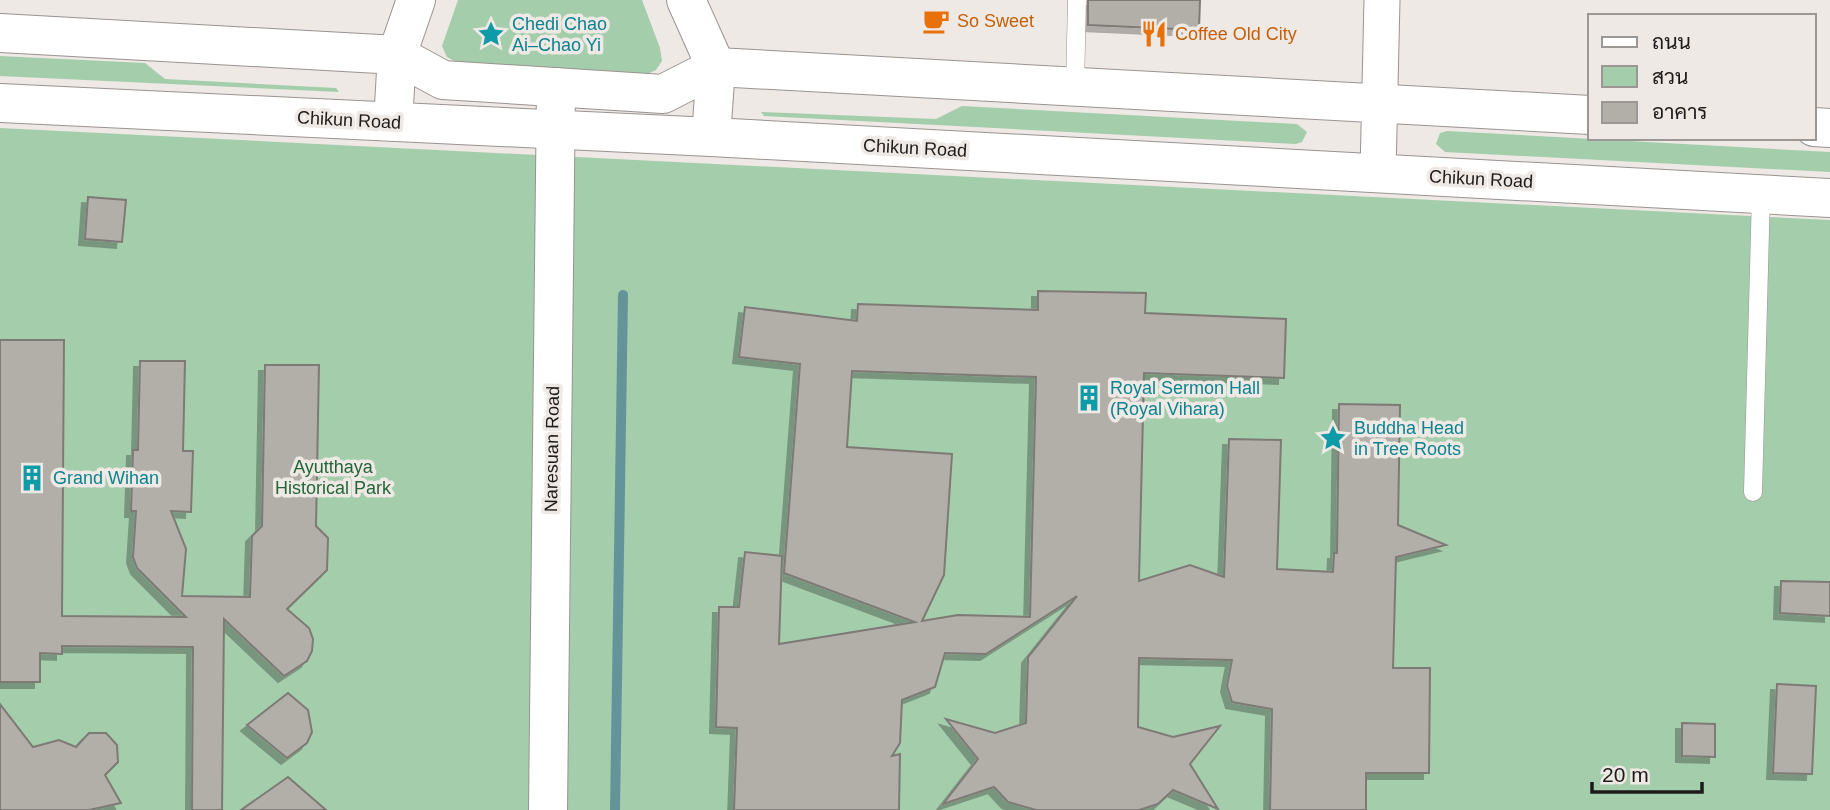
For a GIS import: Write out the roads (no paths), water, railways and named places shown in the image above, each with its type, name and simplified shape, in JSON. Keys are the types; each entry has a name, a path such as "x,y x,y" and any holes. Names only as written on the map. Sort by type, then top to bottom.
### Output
{"main road":[{"path":"393,122 397,54 416,0"},
{"path":"685,0 716,67 711,137"},
{"path":"0,33 397,54 443,80 663,94 716,67 1588,115"},
{"name":"Naresuan Road","path":"548,810 556,87"},
{"name":"Chikun Road","path":"0,103 711,137 1830,198"}],"street":[{"path":"1378,173 1382,0"}],"lane":[{"path":"1075,87 1077,0"},
{"path":"1753,492 1761,194"}],"waterway":[{"path":"615,810 623,295"}],"place":[{"name":"So Sweet","path":"936,21"},
{"name":"Chedi Chao Ai–Chao Yi","path":"491,34"},
{"name":"Coffee Old City","path":"1154,34"},
{"name":"Royal Sermon Hall (Royal Vihara)","path":"1089,398"},
{"name":"Buddha Head in Tree Roots","path":"1333,438"},
{"name":"Grand Wihan","path":"32,478"}],"park label":[{"name":"Ayutthaya Historical Park","path":"333,477"}]}
